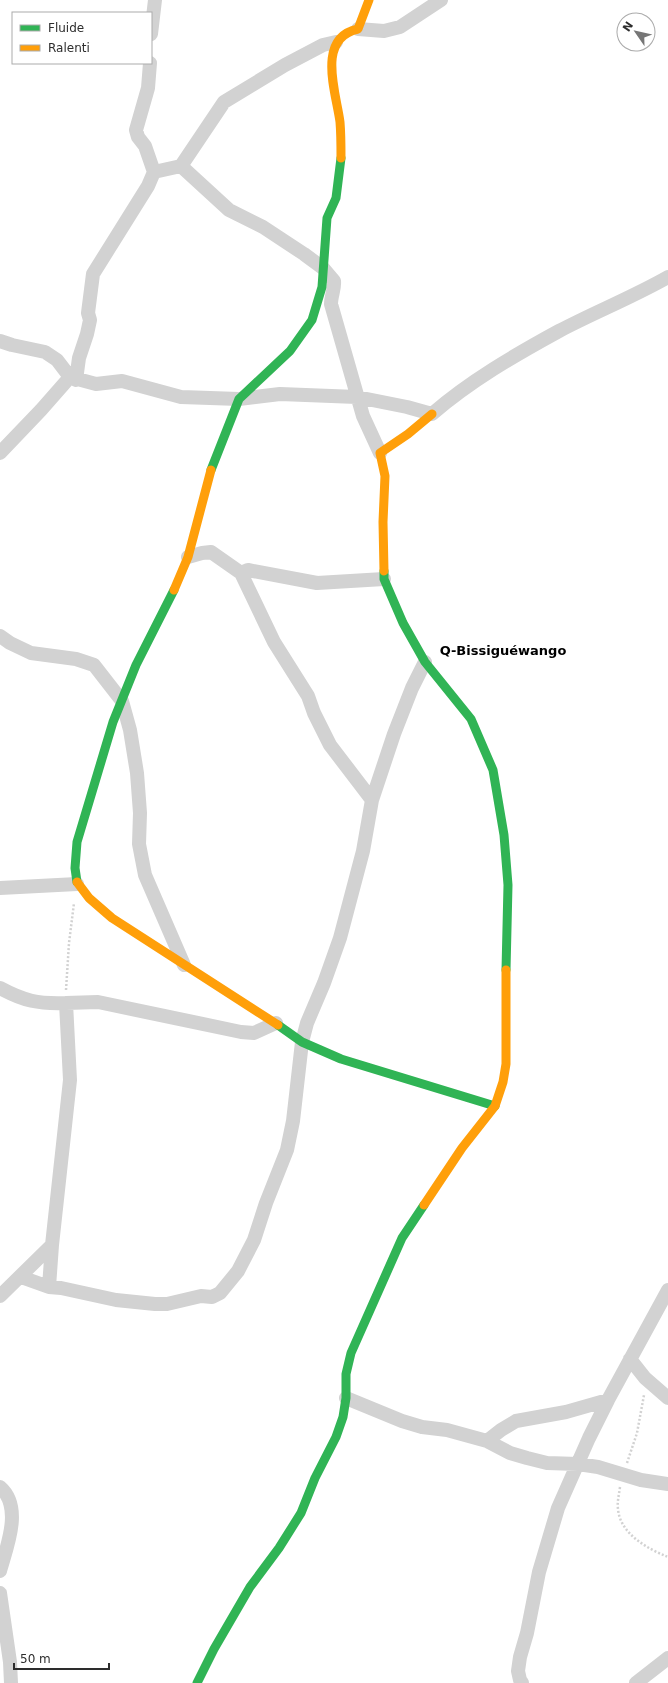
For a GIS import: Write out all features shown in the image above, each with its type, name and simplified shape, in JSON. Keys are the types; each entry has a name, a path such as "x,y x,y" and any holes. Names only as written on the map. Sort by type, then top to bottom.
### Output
{"street":[{"path":"152,26 155,0"},
{"path":"358,29 369,0"},
{"path":"154,172 181,166 224,102 323,45 336,42 349,31 358,29 384,31 400,27 441,0"},
{"path":"336,42 331,66 340,124 341,161 336,198 326,218 320,297 312,320 290,351 239,399 212,468 188,557 176,586 136,665 113,722 77,842 74,868 77,884 89,898 112,918 184,966 276,1023 302,1042 341,1059 495,1106"},
{"path":"0,453 73,378 90,320 88,313 93,274 148,186 154,172 145,146 138,137 136,130 148,88 150,64"},
{"path":"181,166 229,210 263,227 304,254 323,268 335,283 331,296 331,304 362,416 380,453 385,476 383,530 384,580 403,623 425,662 471,719 482,744 492,770 504,836 508,885 506,941 506,1064 503,1082 495,1106 462,1148 402,1238 351,1353 346,1374 346,1398 343,1417 336,1437 315,1478 301,1513 279,1548 250,1587 197,1683"},
{"path":"380,453 408,434 449,399 495,369 560,331 668,277"},
{"path":"0,341 45,352 57,360 73,378 96,384 122,381 181,397 239,399 280,394 357,397 407,407 432,414"},
{"path":"188,557 212,552 241,573 274,642 308,696 330,745 372,800"},
{"path":"241,573 248,570 324,584 384,580"},
{"path":"0,636 10,643 31,653 76,659 94,665 122,701 130,730 137,773 140,813 139,844 145,875 184,966"},
{"path":"21,1277 49,1287 61,1288 116,1300 167,1304 201,1296 212,1297 220,1293 238,1271 248,1253 287,1150 293,1121 302,1042 307,1023 324,983 340,938 363,851 372,800 394,734 412,688 425,662"},
{"path":"0,888 77,884"},
{"path":"0,988 28,1001 45,1004 98,1002 241,1032 254,1033 276,1023"},
{"path":"49,1287 52,1245 70,1080 66,1003"},
{"path":"0,1296 52,1245"},
{"path":"522,1683 518,1671 539,1572 558,1508 608,1400 668,1290"},
{"path":"630,1359 645,1378 668,1398"},
{"path":"346,1398 402,1421 422,1427 447,1430 487,1441 510,1453 527,1458 547,1463 578,1464 598,1467 641,1480 668,1484"},
{"path":"487,1441 516,1421 566,1412 608,1400"},
{"path":"0,1487 10,1499 12,1530 0,1571"},
{"path":"0,1593 10,1662 11,1683"},
{"path":"636,1683 668,1658"}],"path":[{"path":"66,1003 69,943 77,884"}],"traffic: fast":[{"path":"211,470 239,399 290,351 312,320 322,287 327,218 336,198 341,158"},
{"path":"384,571 384,579 403,623 425,662 471,719 493,770 504,835 508,885 506,970"},
{"path":"77,882 75,868 77,842 113,722 136,665 174,590"},
{"path":"278,1025 302,1042 341,1059 495,1106"},
{"path":"197,1683 214,1649 250,1587 279,1548 301,1513 315,1478 336,1437 343,1417 346,1398 346,1374 351,1353 402,1238 424,1205"}],"traffic: slow":[{"path":"341,158 340,122 333,82 333,54 337,43 345,34 358,29 369,0"},
{"path":"384,571 383,522 385,476 380,453 408,434 432,414"},
{"path":"174,590 188,557 211,470"},
{"path":"77,882 89,898 112,918 278,1025"},
{"path":"424,1205 462,1148 495,1106 503,1082 506,1064 506,970"}],"district":[{"name":"Q-Bissiguéwango","path":"503,650"}]}
